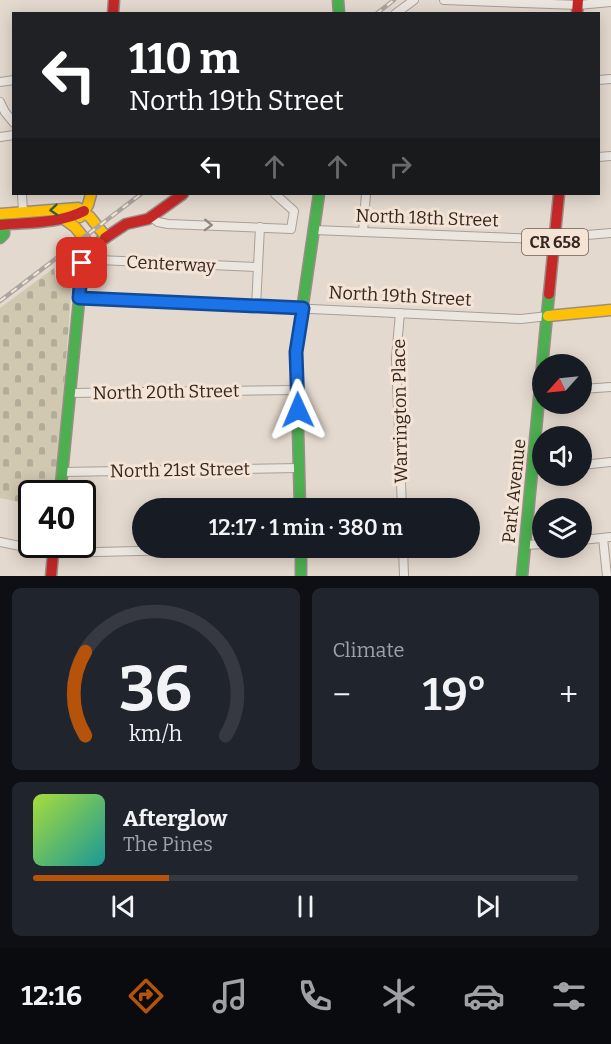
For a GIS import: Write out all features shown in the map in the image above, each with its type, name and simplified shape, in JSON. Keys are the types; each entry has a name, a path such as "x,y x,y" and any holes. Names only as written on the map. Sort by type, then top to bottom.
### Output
{"street":[{"path":"398,12 414,0"},
{"path":"444,0 578,6 611,2"},
{"path":"0,102 12,121"},
{"path":"22,195 23,212"},
{"path":"77,228 92,195"},
{"path":"61,480 82,263 89,251 123,225 152,217 182,195"},
{"path":"152,217 155,221 164,224 291,229 294,211 276,195"},
{"path":"300,498 296,352 319,195"},
{"path":"363,232 366,195"},
{"name":"Park Avenue","path":"545,354 560,195"},
{"path":"2,221 23,212 72,208 84,211 106,237"},
{"path":"2,221 64,219 84,211"},
{"path":"64,219 77,228 89,251"},
{"path":"0,238 4,234 2,221"},
{"path":"256,306 260,227"},
{"name":"North 18th Street","path":"314,230 538,239 611,233"},
{"name":"Centerway","path":"89,251 93,259 99,260 258,267"},
{"name":"North 19th Street","path":"79,298 521,319 611,310"},
{"name":"Warrington Place","path":"400,313 396,358 402,498"},
{"path":"592,388 611,387"},
{"name":"North 20th Street","path":"70,393 297,390"},
{"name":"Park Avenue","path":"522,576 537,468 541,414"},
{"path":"592,464 611,462"},
{"name":"North 21st Street","path":"62,471 299,468"},
{"path":"592,539 607,537 607,576"},
{"path":"0,542 18,544"},
{"path":"525,546 532,545"},
{"path":"96,549 132,549"},
{"path":"51,576 53,558"},
{"path":"301,558 301,576"},
{"path":"403,558 404,576"}],"green space":[{"path":"54,268 56,281 72,282 57,480 18,480 18,501 0,498 0,308"}],"railway":[{"path":"379,12 394,0"},
{"path":"0,301 140,195"}],"traffic: fast":[{"path":"338,0 339,12"},
{"path":"300,498 296,352 319,195"},
{"path":"0,238 4,234 4,219"},
{"path":"61,480 83,260 92,248 105,238"},
{"path":"522,576 549,294"},
{"path":"301,558 301,576"}],"traffic: slow":[{"path":"80,217 88,205 91,195"},
{"path":"0,214 78,208 90,217 106,237"},
{"path":"64,219 75,227 92,248"},
{"path":"548,316 611,310"}],"traffic: jam":[{"path":"113,12 114,0"},
{"path":"577,12 578,0"},
{"path":"105,238 126,224 148,219 182,195"},
{"path":"549,294 559,195"},
{"path":"0,225 43,222 84,211"},
{"path":"51,576 53,558"}],"route":[{"path":"82,263 79,298 303,308 296,352 298,410"}]}
